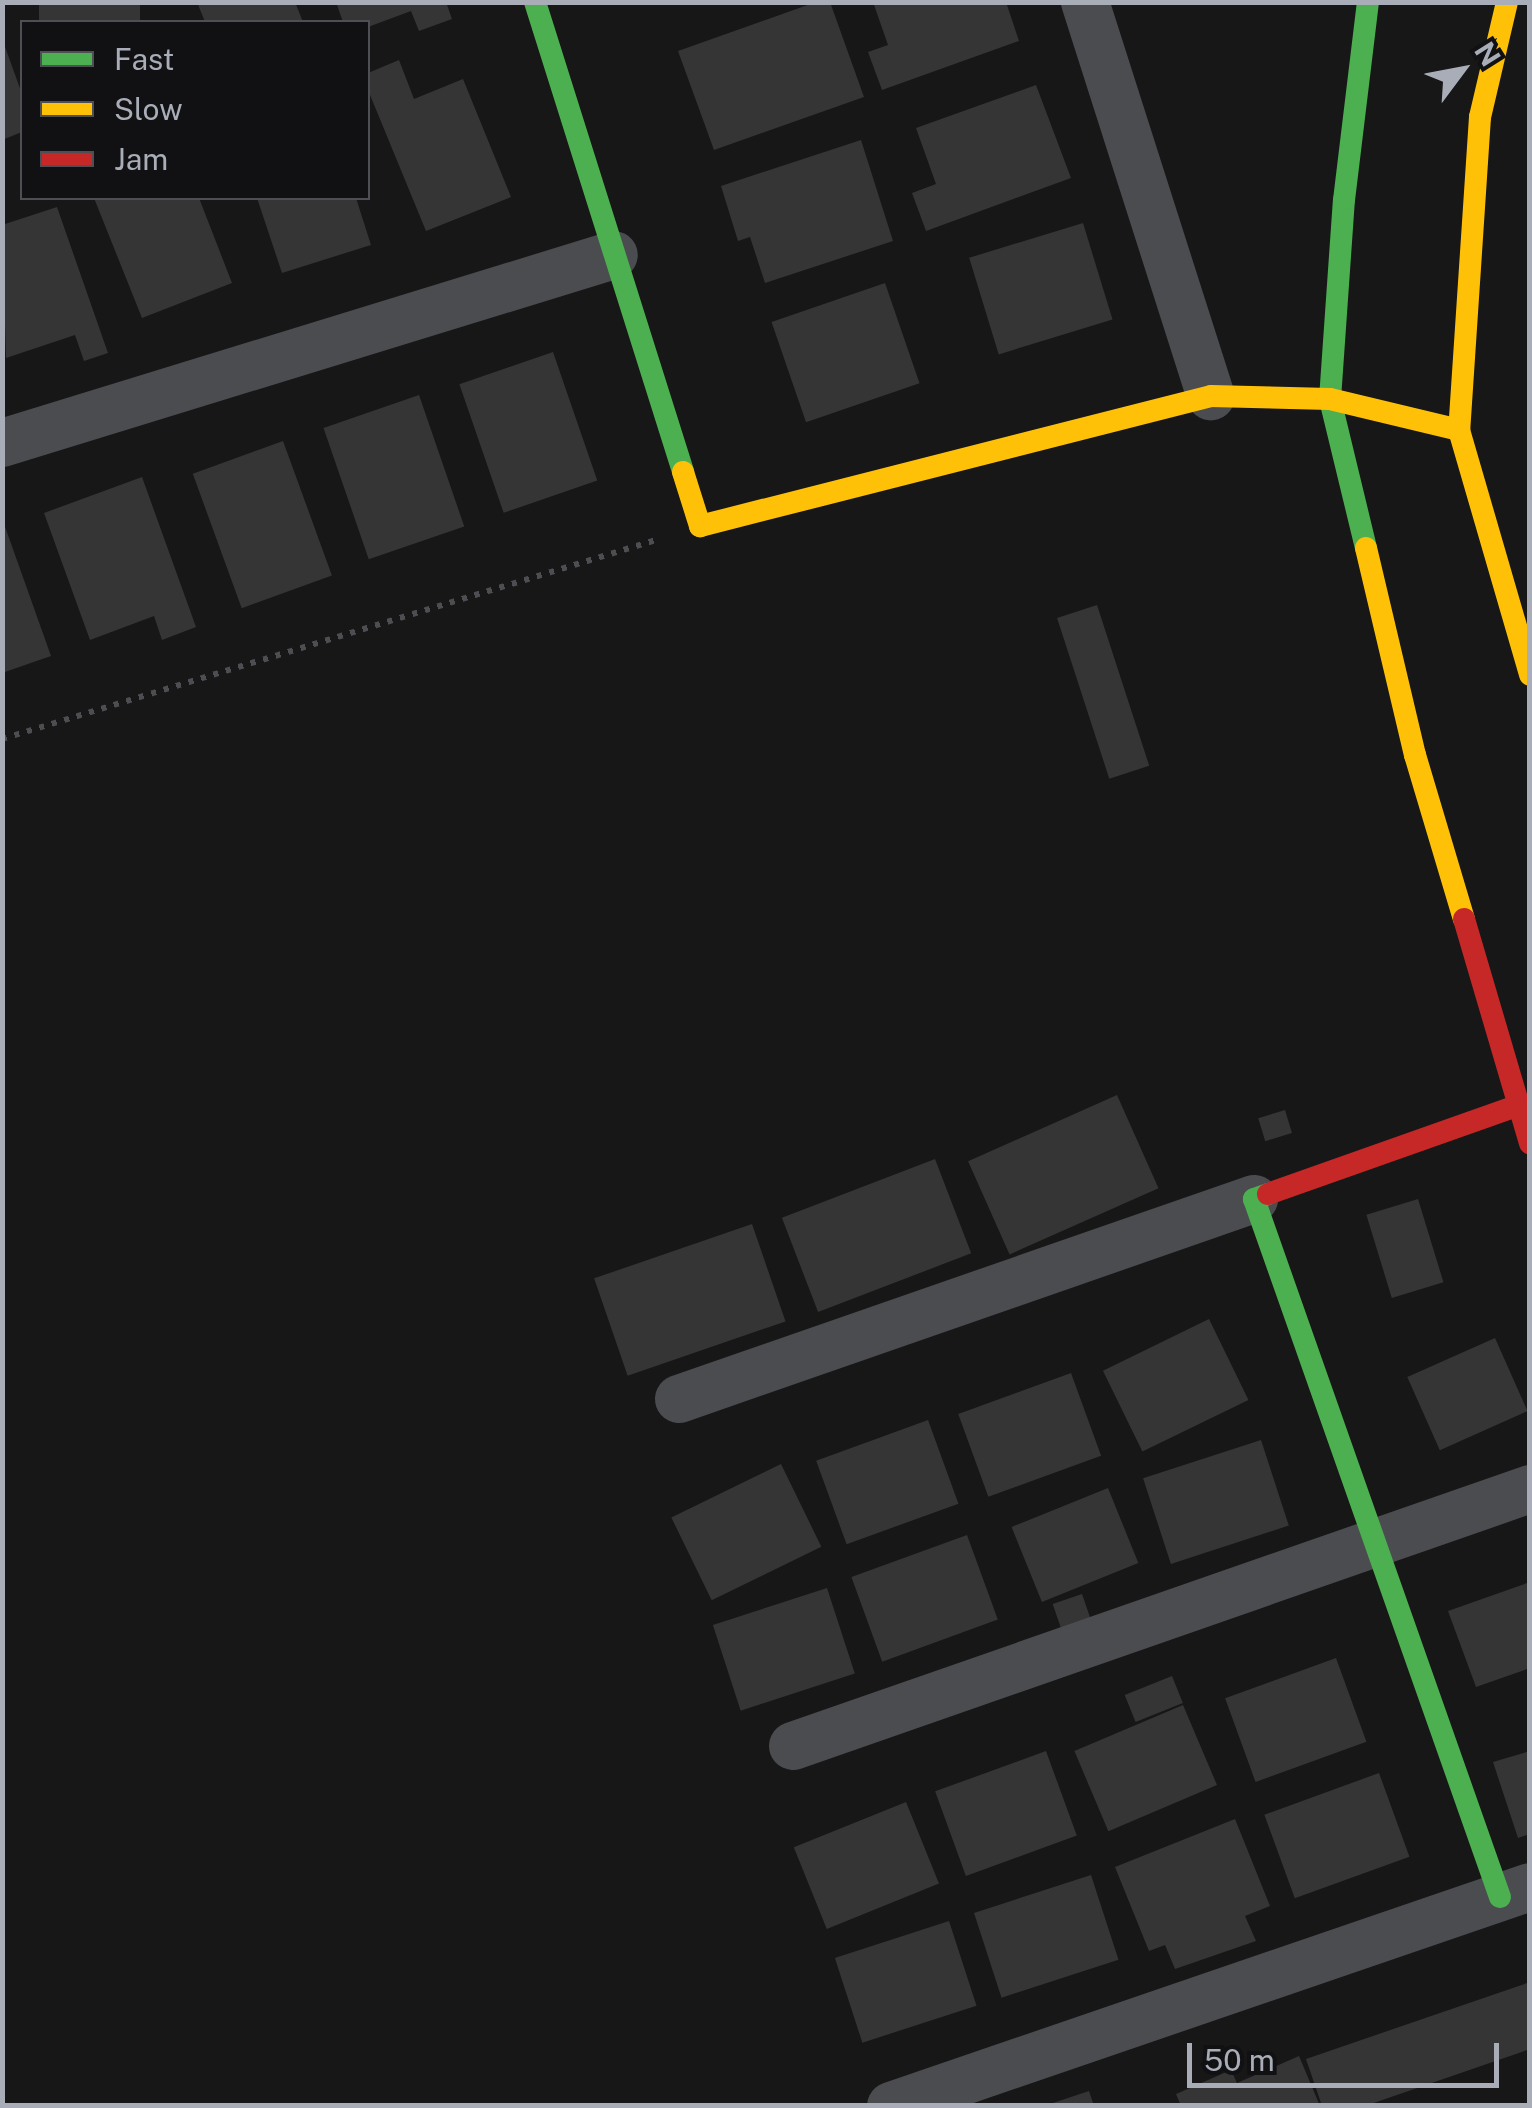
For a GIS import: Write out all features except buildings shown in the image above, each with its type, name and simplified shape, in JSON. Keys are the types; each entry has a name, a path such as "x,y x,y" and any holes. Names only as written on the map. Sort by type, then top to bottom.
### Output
{"street":[{"path":"535,2 700,526 1211,396 1330,399 1459,430"},
{"path":"1085,2 1211,396"},
{"path":"1368,2 1344,200 1330,399 1415,756 1514,1107 1530,1143"},
{"path":"1508,2 1480,117 1459,430 1530,675"},
{"path":"2,443 614,255"},
{"path":"679,1399 1514,1107"},
{"path":"890,2106 1515,1892 1376,1542 1254,1198"},
{"path":"793,1746 1530,1489"}],"path":[{"path":"2,739 700,526"}],"traffic: fast":[{"path":"535,2 683,472"},
{"path":"1366,548 1330,399 1344,200 1368,2"},
{"path":"1268,1194 1254,1199 1500,1897"}],"traffic: slow":[{"path":"1507,2 1480,117 1459,430 1530,675"},
{"path":"683,472 700,526 1211,396 1330,399 1459,430"},
{"path":"1366,548 1415,755 1464,919"}],"traffic: jam":[{"path":"1464,919 1530,1143"},
{"path":"1268,1194 1514,1107"}]}
